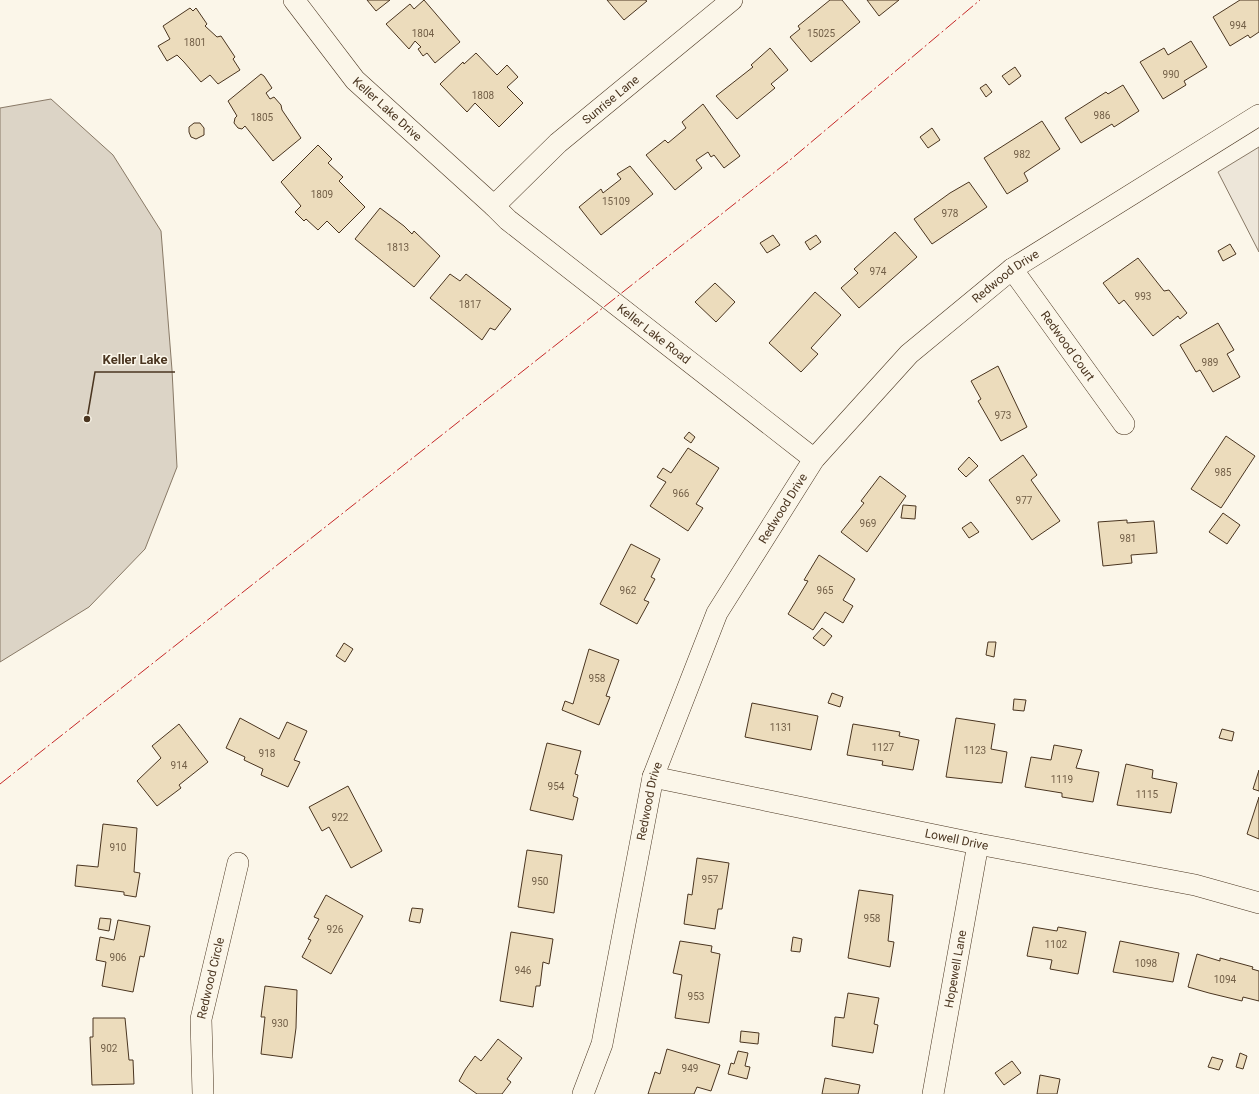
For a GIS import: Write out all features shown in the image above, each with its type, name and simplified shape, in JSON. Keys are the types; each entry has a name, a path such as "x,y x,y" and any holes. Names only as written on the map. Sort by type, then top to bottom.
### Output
{"street":[{"name":"Keller Lake Drive","path":"294,0 355,80 494,206"},
{"name":"Sunrise Lane","path":"494,206 558,143 732,0"},
{"name":"Redwood Drive","path":"583,1094 602,1044 653,777 717,613 814,459 909,354 1012,269 1259,115"},
{"name":"Keller Lake Road","path":"494,206 508,220 814,459"},
{"name":"Redwood Court","path":"1012,269 1124,424"},
{"name":"Lowell Drive","path":"653,777 978,844 1195,885 1259,903"},
{"name":"Hopewell Lane","path":"933,1094 978,844"},
{"name":"Redwood Circle","path":"203,1094 201,1019 238,864"}],"shaded area":[{"path":"51,99 113,155 161,231 172,370 177,467 145,549 89,607 0,662 0,108"},
{"path":"1259,147 1259,252 1218,172"}],"building":[{"path":"367,0 390,0 376,11"},
{"path":"424,0 460,42 435,63 427,53 423,56 418,49 421,47 415,41 409,49 386,24 410,4 414,9"},
{"path":"607,0 645,0 647,1 624,20"},
{"path":"830,0 842,0 860,22 811,62 790,37 800,29 798,26"},
{"path":"867,0 899,0 879,16"},
{"path":"1240,0 1259,0 1259,32 1250,38 1248,35 1230,46 1213,17"},
{"path":"190,8 193,11 196,8 207,24 205,26 217,37 221,36 235,57 233,59 240,70 218,84 210,75 201,82 177,55 167,61 158,46 170,39 163,26"},
{"path":"1191,41 1207,67 1184,81 1186,85 1163,99 1140,62 1164,48 1168,55"},
{"path":"770,48 788,70 771,84 775,88 737,119 716,96 753,67 751,65"},
{"path":"476,53 497,75 507,65 518,77 507,87 523,103 499,127 475,103 467,112 440,84 463,62 464,64"},
{"path":"1015,67 1021,76 1009,85 1002,76"},
{"path":"261,74 272,88 266,93 270,99 274,97 281,105 282,110 301,138 273,161 245,126 242,129 238,128 234,123 237,116 228,101"},
{"path":"986,84 992,92 986,97 980,88"},
{"path":"1123,85 1139,111 1114,127 1112,124 1081,143 1065,118 1106,92 1108,94"},
{"path":"703,104 740,156 724,168 714,155 711,157 708,152 696,160 702,168 675,190 646,155 665,140 668,143 686,128 682,122"},
{"path":"1042,121 1060,149 1024,173 1028,181 1007,194 984,158"},
{"path":"194,123 200,123 204,128 204,135 196,139 191,137 189,132 189,127"},
{"path":"932,128 940,140 928,148 920,137"},
{"path":"318,145 332,159 328,163 343,177 339,181 365,207 339,233 327,221 318,230 306,219 304,221 295,212 301,206 281,182"},
{"path":"630,166 653,194 601,235 579,207 601,189 603,193 621,179 617,174"},
{"path":"969,182 987,207 932,244 914,219 950,193"},
{"path":"380,208 412,234 414,231 440,256 414,287 355,239"},
{"path":"895,232 917,257 859,308 841,288 858,273 854,269"},
{"path":"773,235 780,245 767,253 760,243"},
{"path":"816,235 821,242 810,250 805,242"},
{"path":"1230,244 1236,254 1223,261 1218,251"},
{"path":"1138,258 1164,291 1169,290 1187,313 1180,319 1178,316 1153,336 1124,300 1119,304 1103,283"},
{"path":"450,274 460,281 466,274 511,309 495,330 490,328 482,340 430,298"},
{"path":"715,283 735,302 716,322 695,302"},
{"path":"815,292 841,315 811,348 818,354 801,372 769,343"},
{"path":"1218,323 1234,350 1227,354 1240,377 1213,392 1200,370 1196,372 1180,345"},
{"path":"998,366 1027,427 1001,441 978,401 981,399 971,381"},
{"path":"689,432 695,437 691,443 684,438"},
{"path":"1226,436 1255,456 1221,508 1191,489"},
{"path":"688,448 719,468 696,504 703,508 688,531 650,506 666,482 657,477 663,468 671,473"},
{"path":"1023,455 1037,475 1031,480 1060,521 1032,540 989,480"},
{"path":"969,457 978,466 966,477 958,469"},
{"path":"880,476 906,496 867,552 841,532 864,503 861,501"},
{"path":"903,505 916,506 915,519 901,518"},
{"path":"1223,513 1240,525 1227,544 1209,532"},
{"path":"1127,520 1127,523 1154,521 1157,553 1131,555 1132,563 1103,566 1098,522"},
{"path":"971,522 979,532 969,538 962,528"},
{"path":"631,544 660,559 651,577 655,579 644,600 649,602 637,624 600,604"},
{"path":"819,555 855,579 843,600 853,606 843,623 825,612 813,630 788,614 808,581 804,580"},
{"path":"822,628 832,636 824,646 813,638"},
{"path":"988,642 996,642 994,657 986,655"},
{"path":"344,643 353,649 345,662 336,656"},
{"path":"589,649 619,660 606,696 610,697 599,725 562,710 565,701 573,704"},
{"path":"832,693 843,697 840,707 828,703"},
{"path":"1014,699 1026,700 1024,711 1013,710"},
{"path":"752,703 818,716 811,750 745,737"},
{"path":"240,718 279,739 287,722 307,731 294,760 300,762 288,787 261,775 263,769 244,760 245,757 226,748"},
{"path":"956,718 995,724 991,749 1007,752 1002,783 946,777"},
{"path":"179,724 208,762 179,785 181,788 157,806 137,781 161,758 152,746"},
{"path":"853,724 900,732 899,736 919,740 913,770 882,765 883,761 847,755"},
{"path":"1222,729 1234,732 1232,741 1219,738"},
{"path":"547,743 581,751 575,774 578,775 573,796 578,798 573,820 530,810"},
{"path":"1054,745 1082,750 1076,768 1099,772 1093,802 1062,797 1062,793 1025,787 1031,757 1051,760"},
{"path":"1126,764 1153,770 1152,778 1177,783 1171,813 1117,805"},
{"path":"1259,770 1259,791 1253,789"},
{"path":"348,786 382,851 351,868 329,827 322,831 309,807"},
{"path":"1259,797 1259,839 1247,834"},
{"path":"103,824 137,828 134,872 140,873 136,897 124,895 124,892 75,886 77,865 98,867"},
{"path":"527,850 562,855 554,913 518,907"},
{"path":"697,858 729,863 722,909 718,909 715,929 684,924 688,894 692,895"},
{"path":"859,890 893,895 888,941 894,942 890,967 848,958"},
{"path":"326,895 363,916 331,974 302,957 311,940 308,939 319,919 314,917"},
{"path":"412,908 423,909 420,923 409,921"},
{"path":"100,918 111,919 109,931 98,929"},
{"path":"118,920 150,926 144,957 140,956 133,992 102,986 106,962 96,960 100,937 114,940"},
{"path":"1033,927 1057,931 1058,927 1086,932 1078,974 1050,969 1052,960 1027,956"},
{"path":"511,932 553,939 549,964 543,962 540,986 536,986 533,1007 500,1001"},
{"path":"793,937 802,939 800,952 791,951"},
{"path":"680,941 712,946 711,952 720,954 709,1023 675,1018 682,975 673,973"},
{"path":"1120,941 1179,953 1173,982 1113,972"},
{"path":"1197,954 1220,961 1220,958 1253,967 1252,969 1259,971 1259,1001 1243,997 1242,1001 1188,987"},
{"path":"265,986 297,990 296,1028 292,1058 261,1054 265,1017 261,1017"},
{"path":"848,993 879,998 874,1024 878,1025 873,1053 832,1046 835,1017 844,1018"},
{"path":"93,1018 125,1018 129,1060 133,1060 134,1084 92,1085 90,1037 93,1037"},
{"path":"741,1031 759,1033 758,1044 740,1042"},
{"path":"498,1039 522,1058 507,1079 511,1082 502,1094 477,1094 459,1081 475,1056 481,1061"},
{"path":"667,1049 720,1065 711,1091 697,1087 694,1094 648,1094 655,1072 660,1074"},
{"path":"738,1051 748,1053 745,1066 750,1067 747,1079 728,1074 731,1063 734,1064"},
{"path":"1240,1053 1247,1056 1243,1069 1236,1067"},
{"path":"1212,1057 1223,1060 1219,1070 1208,1067"},
{"path":"1012,1061 1021,1073 1004,1085 995,1073"},
{"path":"1040,1075 1060,1079 1057,1094 1037,1094"},
{"path":"825,1078 860,1085 858,1094 822,1094"}],"power":[{"path":"0,784 790,160 980,0"}],"place":[{"name":"Keller Lake","path":"87,419"}]}
